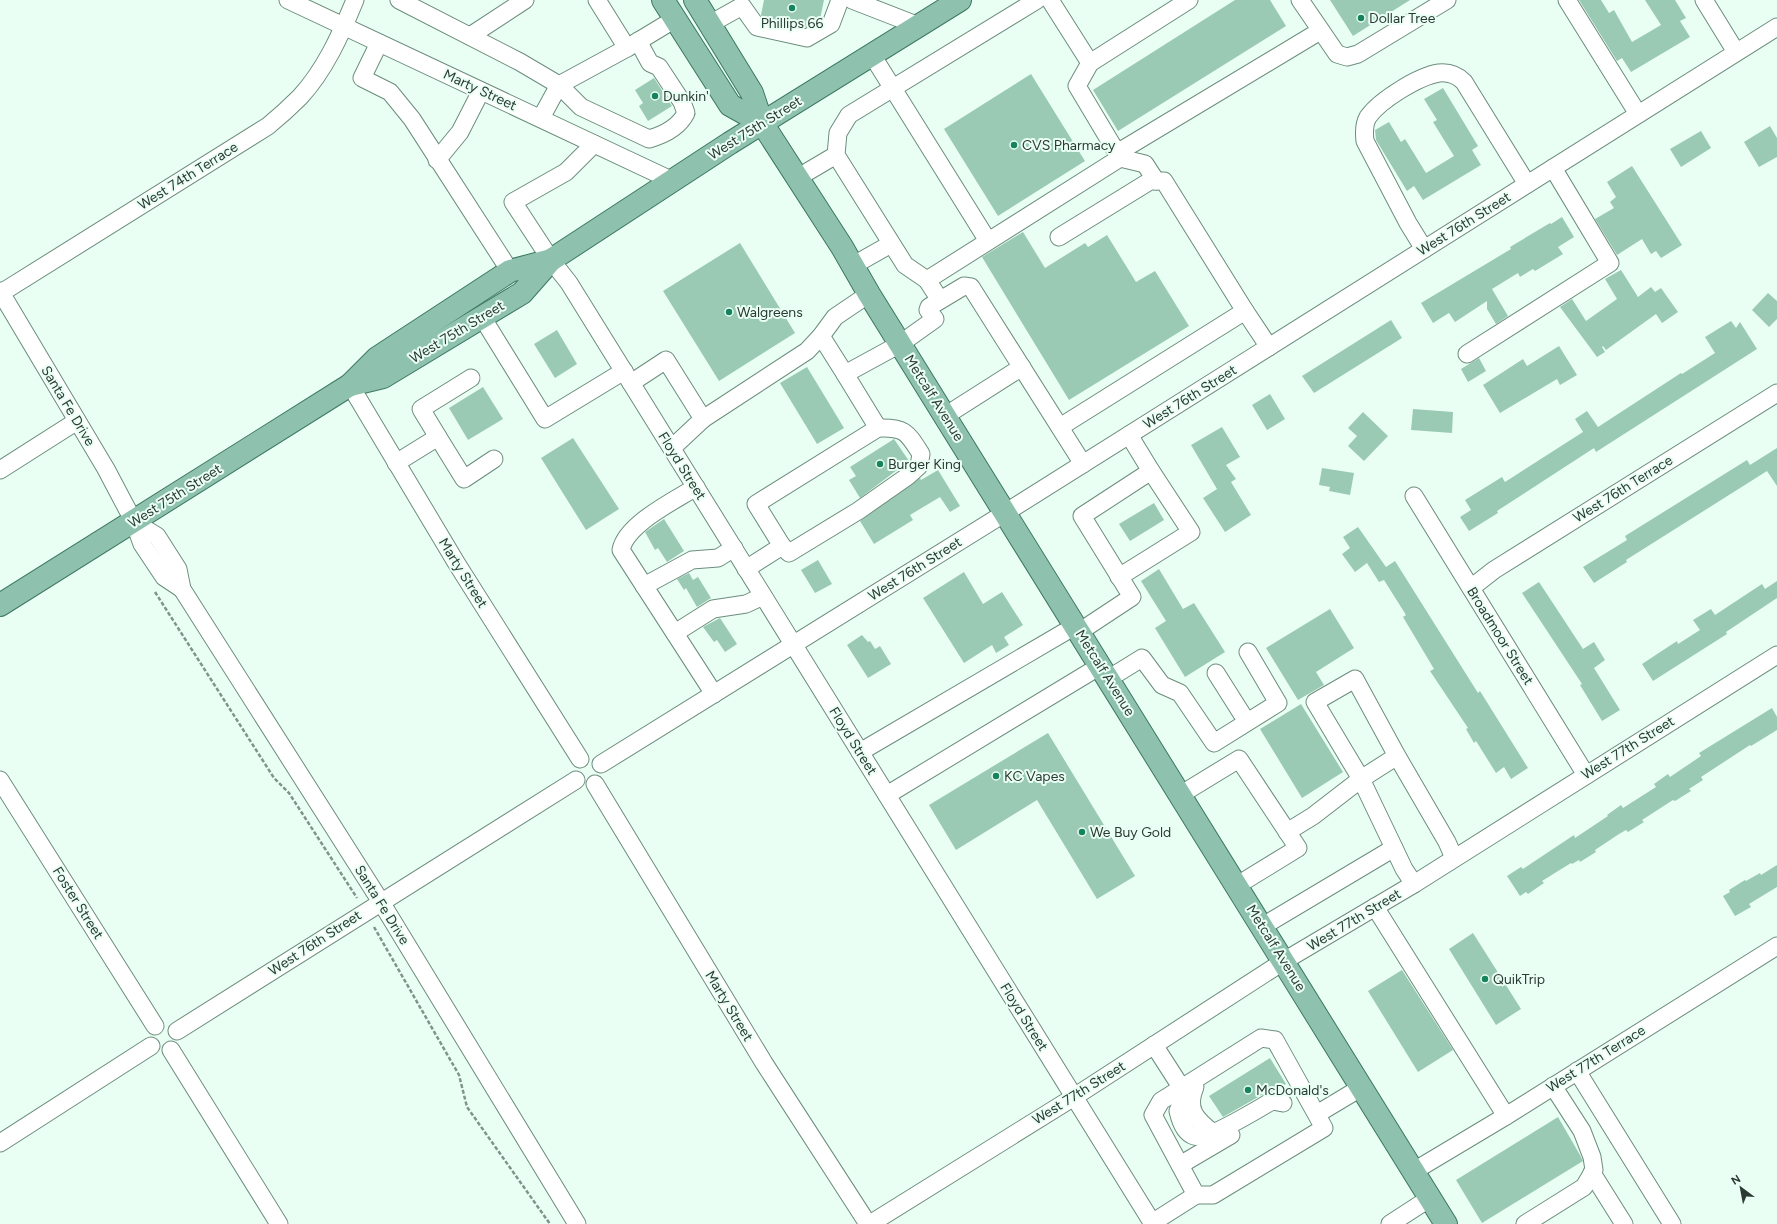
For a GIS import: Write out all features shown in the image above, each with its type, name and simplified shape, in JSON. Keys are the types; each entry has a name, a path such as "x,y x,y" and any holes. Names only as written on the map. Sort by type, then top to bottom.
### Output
{"main road":[{"name":"Metcalf Avenue","path":"663,0 730,105 762,123"},
{"name":"Metcalf Avenue","path":"695,0 752,93 762,123 1236,886 1263,926 1446,1224"},
{"name":"West 75th Street","path":"350,386 383,377 522,293 551,260 762,123 960,0"},
{"name":"West 75th Street","path":"0,605 350,386 377,358 510,271 551,260"}],"street":[{"name":"Marty Street","path":"288,0 673,181"},
{"name":"West 74th Terrace","path":"1,292 268,126 300,96 313,80 344,27 355,0"},
{"path":"399,0 520,62 559,84 581,107 649,139 662,136 683,120 686,113 682,102 659,67 650,63 632,44 597,0"},
{"path":"470,36 525,0"},
{"path":"710,24 740,3 756,27 807,38 831,24 840,0"},
{"path":"853,0 919,26"},
{"path":"940,300 927,280 904,265 836,156 838,133 849,115 1037,0"},
{"path":"1050,0 1090,62"},
{"path":"1156,181 1145,164 1118,156 1077,86 1090,62 1189,0"},
{"path":"1300,0 1320,32 1337,54 1347,57 1358,54 1447,0"},
{"path":"1567,0 1638,114"},
{"path":"1704,0 1736,52"},
{"path":"541,118 559,84 674,19"},
{"name":"West 76th Street","path":"601,764 1005,513 1777,27"},
{"path":"927,280 1118,156 1320,32"},
{"path":"379,43 362,78 390,92 412,119 437,160 510,271"},
{"path":"872,55 988,241"},
{"path":"1424,250 1408,223 1365,141 1364,131 1368,118 1379,106 1398,92 1431,75 1440,73 1458,76 1464,82 1527,184"},
{"path":"437,160 460,132 481,91"},
{"name":"Floyd Street","path":"594,144 566,172 513,202 551,260 569,284 672,448 1153,1224"},
{"path":"797,178 836,156"},
{"path":"1467,354 1610,263 1553,168"},
{"path":"1059,237 1150,181 1164,181 1269,347"},
{"path":"852,266 891,244"},
{"path":"845,374 900,344 935,319 928,310 929,307 964,286 971,287 1083,464"},
{"name":"Santa Fe Drive","path":"1,292 77,421 134,522 142,544 164,577 182,589 381,902 577,1224"},
{"path":"672,448 703,419 807,351 821,336 835,317 869,294"},
{"path":"1060,427 1245,311"},
{"path":"482,317 545,419 627,377 666,360 703,419"},
{"path":"821,336 878,428"},
{"path":"945,416 1022,368"},
{"path":"471,378 421,410 464,479 494,459"},
{"name":"Marty Street","path":"350,386 457,564 580,759"},
{"name":"West 76th Terrace","path":"1471,588 1494,570 1777,393"},
{"path":"0,470 77,421"},
{"path":"892,427 907,433 921,454 919,466 908,476 858,511 788,553 756,504 878,428 892,427"},
{"path":"1119,576 1191,532 1129,435"},
{"path":"396,463 438,437"},
{"path":"860,752 1132,597 1082,516 1151,471"},
{"path":"696,487 639,523 622,542 621,550 714,694"},
{"name":"Broadmoor Street","path":"1414,496 1586,775"},
{"path":"746,569 782,546"},
{"path":"644,586 692,560 718,558 734,548"},
{"path":"675,633 713,609 746,604 764,596"},
{"path":"887,795 1104,673 1142,658 1162,686 1180,693 1214,743 1278,703 1248,652"},
{"name":"West 77th Street","path":"869,1224 1074,1097 1284,961 1414,884 1777,655"},
{"path":"1216,673 1247,722"},
{"path":"1414,884 1404,868 1361,779 1315,702 1355,679 1397,756 1447,842 1454,858"},
{"path":"1226,735 1239,758 1298,848 1236,886"},
{"path":"588,756 592,757 601,764 602,776 595,784 582,786 576,780 574,769 575,765 580,759 588,756"},
{"path":"1287,832 1314,816 1361,779 1397,756"},
{"path":"1180,795 1239,758"},
{"name":"Foster Street","path":"0,780 155,1026"},
{"name":"West 76th Street","path":"177,1031 365,911 576,780"},
{"name":"Marty Street","path":"595,784 764,1063 869,1224"},
{"path":"1263,926 1394,848"},
{"path":"1375,907 1506,1116"},
{"name":"West 77th Terrace","path":"1414,1171 1506,1116 1777,946"},
{"path":"164,1023 168,1024 177,1031 178,1042 171,1050 163,1053 158,1052 149,1042 149,1033 155,1026 164,1023"},
{"path":"1153,1224 1196,1195 1213,1195 1324,1128 1275,1040 1261,1038 1201,1075 1186,1091 1161,1101 1153,1115 1196,1195"},
{"path":"1154,1045 1186,1091 1192,1110 1198,1120 1214,1133 1272,1101 1283,1103"},
{"path":"0,1142 151,1046"},
{"path":"171,1050 279,1224"},
{"path":"1577,1071 1672,1224"},
{"path":"1525,1224 1584,1187 1594,1170 1592,1157 1582,1132 1553,1086"},
{"path":"1317,1114 1362,1087"},
{"path":"1180,1165 1303,1091"},
{"path":"1592,1173 1624,1224"},
{"path":"1390,1224 1430,1198"}],"path":[{"path":"151,585 274,778 289,793 365,911 459,1076 467,1107 550,1224"}],"building":[{"name":"Phillips 66","path":"764,0 824,0 820,19 807,27 762,17 761,15"},
{"path":"1235,0 1270,0 1286,26 1118,131 1093,90"},
{"name":"Dollar Tree","path":"1330,0 1410,0 1353,36"},
{"path":"1579,0 1601,0 1609,13 1614,10 1632,42 1661,25 1645,0 1675,0 1686,18 1680,21 1690,37 1631,72 1622,58 1617,61"},
{"name":"CVS Pharmacy","path":"1031,74 1085,161 998,216 944,129"},
{"name":"Dunkin'","path":"654,78 672,106 648,121 639,106 643,103 635,90"},
{"path":"1443,88 1478,146 1472,150 1481,165 1423,200 1414,186 1407,191 1376,140 1375,130 1389,122 1401,142 1405,139 1426,173 1454,156 1433,122 1437,120 1424,99"},
{"path":"1770,126 1777,138 1777,157 1759,167 1744,142"},
{"path":"1701,131 1711,148 1681,167 1670,149"},
{"path":"1632,166 1682,245 1661,258 1656,251 1651,254 1642,239 1617,255 1595,219 1614,208 1610,202 1616,197 1607,182"},
{"path":"1562,217 1574,237 1558,247 1563,254 1535,271 1533,269 1520,277 1518,273 1492,289 1508,316 1496,324 1487,309 1487,301 1455,322 1449,313 1433,323 1421,303 1511,249 1510,247"},
{"path":"1023,232 1045,268 1085,243 1088,247 1107,235 1136,282 1155,271 1189,326 1069,400 982,257"},
{"name":"Walgreens","path":"740,243 795,333 719,381 663,291"},
{"path":"1621,270 1638,297 1651,287 1655,292 1661,288 1678,312 1662,323 1656,314 1606,350 1603,346 1602,347 1605,352 1597,357 1560,307 1572,299 1586,321 1617,299 1605,279"},
{"path":"1768,293 1777,301 1777,319 1769,327 1752,310"},
{"path":"1391,320 1402,338 1314,393 1302,376"},
{"path":"1731,321 1736,328 1740,322 1757,349 1596,452 1594,448 1469,531 1460,517 1471,510 1465,500 1502,477 1505,482 1583,432 1575,419 1587,411 1598,427 1681,373 1682,374 1715,353 1705,337"},
{"path":"557,330 577,364 555,378 534,344"},
{"path":"1559,346 1577,375 1560,385 1557,379 1500,413 1483,385 1523,359 1527,366"},
{"path":"1479,358 1486,371 1468,382 1461,369"},
{"path":"807,367 844,428 817,444 780,383"},
{"path":"483,387 503,419 468,440 449,408"},
{"path":"1270,394 1285,419 1267,430 1252,405"},
{"path":"1413,409 1453,412 1452,433 1411,430"},
{"path":"1363,412 1388,436 1364,461 1348,446 1357,436 1348,428"},
{"path":"1222,427 1240,457 1226,465 1236,479 1231,482 1251,515 1225,532 1203,498 1217,489 1191,445"},
{"path":"573,438 619,509 586,530 541,458"},
{"name":"Burger King","path":"894,439 909,461 860,498 849,480 856,476 850,467"},
{"path":"1777,448 1777,486 1767,471 1626,560 1627,562 1594,583 1583,567 1627,540 1625,536 1747,460 1750,465"},
{"path":"1322,468 1354,473 1350,495 1329,491 1330,487 1319,485"},
{"path":"938,470 960,506 950,512 940,497 910,515 913,520 874,544 860,521 920,478 921,480"},
{"path":"1154,503 1164,520 1130,541 1119,524"},
{"path":"664,519 684,551 667,562 658,548 655,550 645,532"},
{"path":"1358,527 1386,567 1395,561 1478,693 1480,691 1528,768 1511,779 1504,767 1496,773 1476,741 1474,743 1466,729 1468,728 1430,671 1434,669 1403,617 1406,615 1384,580 1379,582 1367,563 1355,572 1342,554 1350,548 1343,537"},
{"path":"818,560 832,584 815,593 801,570"},
{"path":"1159,569 1183,609 1194,603 1225,652 1185,677 1155,628 1166,621 1141,581"},
{"path":"964,572 983,604 1002,592 1023,625 1004,637 1009,645 996,653 992,645 964,663 923,598"},
{"path":"689,573 693,580 698,577 711,598 697,607 686,588 684,590 677,579"},
{"path":"1777,581 1777,598 1726,632 1727,634 1653,681 1642,664 1677,641 1678,644 1700,630 1693,620 1711,609 1715,615 1762,584 1765,589"},
{"path":"1539,582 1583,649 1594,642 1605,660 1594,668 1620,710 1602,721 1580,685 1582,684 1522,593"},
{"path":"1330,609 1354,648 1316,672 1324,685 1298,700 1266,648"},
{"path":"720,618 737,644 725,652 717,640 714,642 703,627"},
{"path":"862,635 868,642 870,641 875,649 880,646 891,664 868,678 847,645"},
{"path":"1301,704 1343,772 1302,798 1260,729"},
{"path":"1772,708 1777,717 1777,730 1751,746 1750,745 1701,777 1703,780 1689,789 1691,791 1675,801 1673,800 1642,820 1644,822 1628,832 1626,830 1619,834 1595,850 1596,852 1580,862 1579,860 1572,864 1571,863 1542,881 1544,883 1528,894 1526,892 1520,896 1507,876 1521,867 1523,869 1574,835 1575,838 1608,816 1607,815 1621,805 1623,808 1656,787 1654,784 1668,774 1670,777 1701,756 1699,753"},
{"path":"1048,733 1135,876 1097,899 1037,800 956,850 929,805"},
{"path":"1777,865 1777,887 1749,904 1751,907 1735,916 1723,896 1730,892 1729,890 1745,880 1746,881 1760,873 1761,875"},
{"name":"QuikTrip","path":"1473,933 1521,1009 1496,1025 1449,949"},
{"path":"1402,970 1453,1050 1418,1072 1368,991"},
{"name":"McDonald's","path":"1270,1058 1286,1084 1274,1091 1267,1092 1223,1117 1209,1096"},
{"path":"1558,1117 1583,1161 1482,1223 1456,1180"}],"place":[{"name":"Phillips 66","path":"792,8"},
{"name":"Dollar Tree","path":"1361,18"},
{"name":"Dunkin'","path":"655,96"},
{"name":"CVS Pharmacy","path":"1014,145"},
{"name":"Walgreens","path":"729,312"},
{"name":"Burger King","path":"880,464"},
{"name":"KC Vapes","path":"996,776"},
{"name":"We Buy Gold","path":"1082,832"},
{"name":"QuikTrip","path":"1485,979"},
{"name":"McDonald's","path":"1248,1090"}]}
